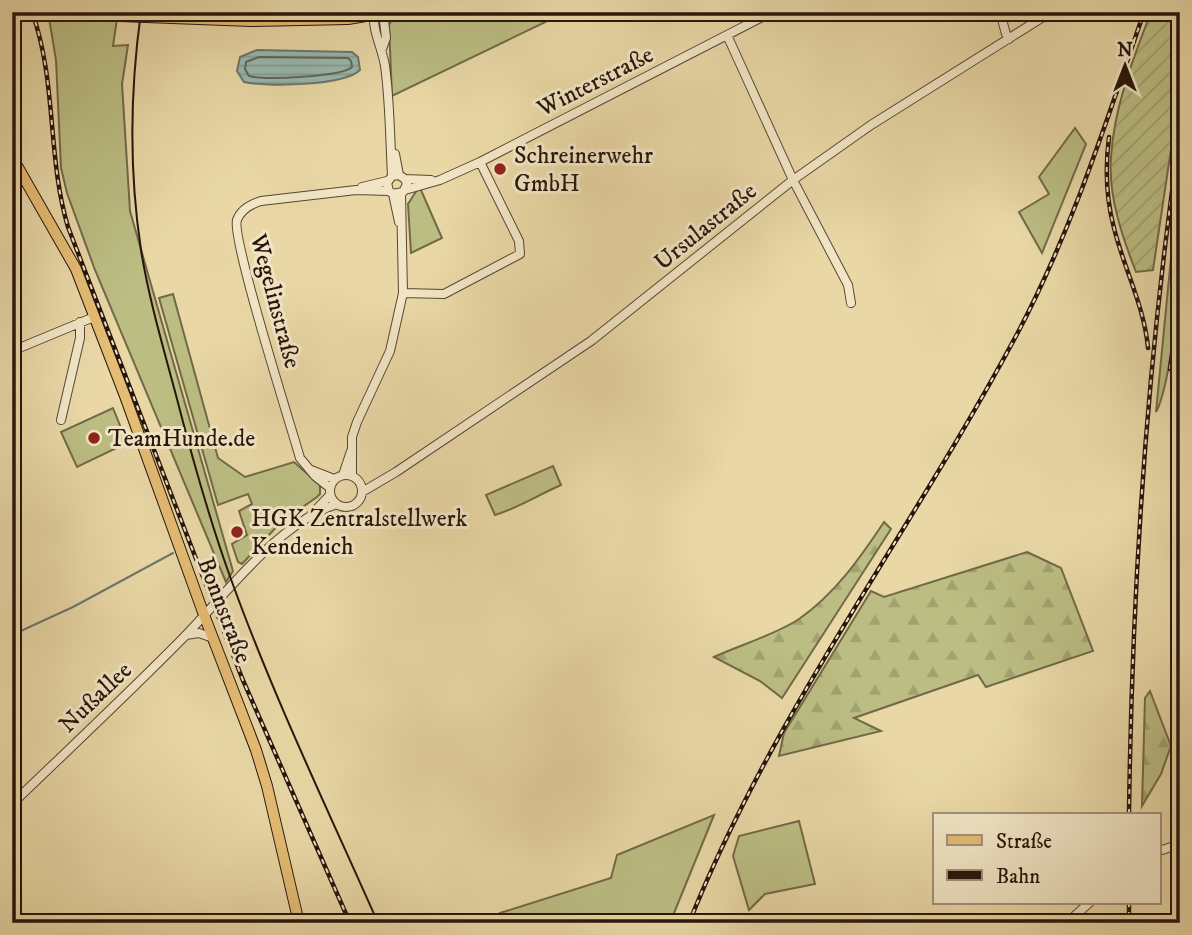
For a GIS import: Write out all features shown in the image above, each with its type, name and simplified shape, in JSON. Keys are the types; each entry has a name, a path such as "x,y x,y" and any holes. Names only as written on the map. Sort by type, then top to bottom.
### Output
{"main road":[{"path":"15,12 251,21 302,21 380,13"},
{"name":"Bonnstraße","path":"12,157 76,269 257,750 299,923"}],"street":[{"name":"Winterstraße","path":"397,192 434,181 480,162 772,12"},
{"path":"1000,12 1009,39"},
{"name":"Ursulastraße","path":"204,615 290,529 337,504 352,506 359,499 361,488 387,476 591,341 793,180 893,111 1051,12"},
{"path":"343,477 356,422 383,368 394,338 403,293 404,256 401,226 382,49 377,40 380,13"},
{"path":"727,36 793,180 848,285 851,303"},
{"path":"403,293 433,296 444,294 520,254 519,241 480,162"},
{"path":"396,178 397,192"},
{"name":"Winterstraße","path":"396,178 434,181"},
{"name":"Wegelinstraße","path":"356,190 396,178"},
{"name":"Wegelinstraße","path":"330,492 300,458 248,278 237,236 237,219 247,207 261,201 356,190 397,192"},
{"path":"12,351 94,317"},
{"path":"61,420 80,338 80,322"},
{"path":"311,470 343,477 361,488"},
{"name":"Ursulastraße","path":"309,517 343,477"},
{"path":"330,492 337,504"},
{"name":"Nußallee","path":"12,804 204,615"},
{"path":"186,635 201,634 213,638"},
{"path":"1160,851 1180,844"},
{"path":"1067,923 1088,904"}],"green space":[{"path":"48,12 118,12 113,46 128,45 122,84 130,211 233,571 226,582 95,270 67,193 61,168 56,60"},
{"path":"436,12 566,12 392,96 389,25 393,18 409,20"},
{"path":"1151,12 1180,12 1180,89 1153,270 1136,272 1114,201 1111,157 1120,102"},
{"path":"1075,128 1086,144 1042,253 1019,212 1049,194 1039,177"},
{"path":"417,190 421,190 442,238 411,253 408,204"},
{"path":"1176,206 1181,246 1177,309 1168,372 1156,412"},
{"path":"173,294 218,458 245,477 294,462 320,485 320,494 281,522 242,564 238,562 232,544 247,535 239,511 252,504 248,494 218,505 159,298"},
{"name":"TeamHunde.de","path":"113,408 127,443 77,467 61,432"},
{"path":"553,466 561,485 495,515 486,495"},
{"path":"884,522 891,529 782,698 760,681 714,657 781,629 812,609 846,575"},
{"path":"1027,552 1061,568 1093,651 986,687 978,675 854,718 881,731 779,756 784,733 871,591 884,597"},
{"path":"1150,691 1171,746 1161,774 1142,806 1145,698"},
{"path":"714,815 670,923 503,923 500,913 611,878 617,855"},
{"path":"799,821 815,884 765,894 749,910 733,856 739,836"}],"water":[{"path":"257,50 352,52 358,57 360,70 322,82 286,85 244,82 237,71 240,57"}],"waterway":[{"path":"12,635 73,607 173,553"}],"tram line":[{"path":"141,12 133,101 134,191 141,250 157,325 202,491 232,582 283,711 378,923"}],"railway":[{"path":"32,12 45,65 57,174 68,227 242,678 350,923"},
{"path":"689,923 723,846 801,697 975,409 1036,297 1071,217 1144,12"},
{"path":"1129,813 1143,473 1168,219 1180,134"},
{"path":"1109,137 1107,183 1111,217 1138,302 1148,348"},
{"path":"1170,369 1180,294"},
{"path":"1129,904 1129,923"}],"place":[{"name":"Schreinerwehr GmbH","path":"500,169"},
{"name":"TeamHunde.de","path":"94,438"},
{"name":"HGK Zentralstellwerk Kendenich","path":"237,532"}]}
